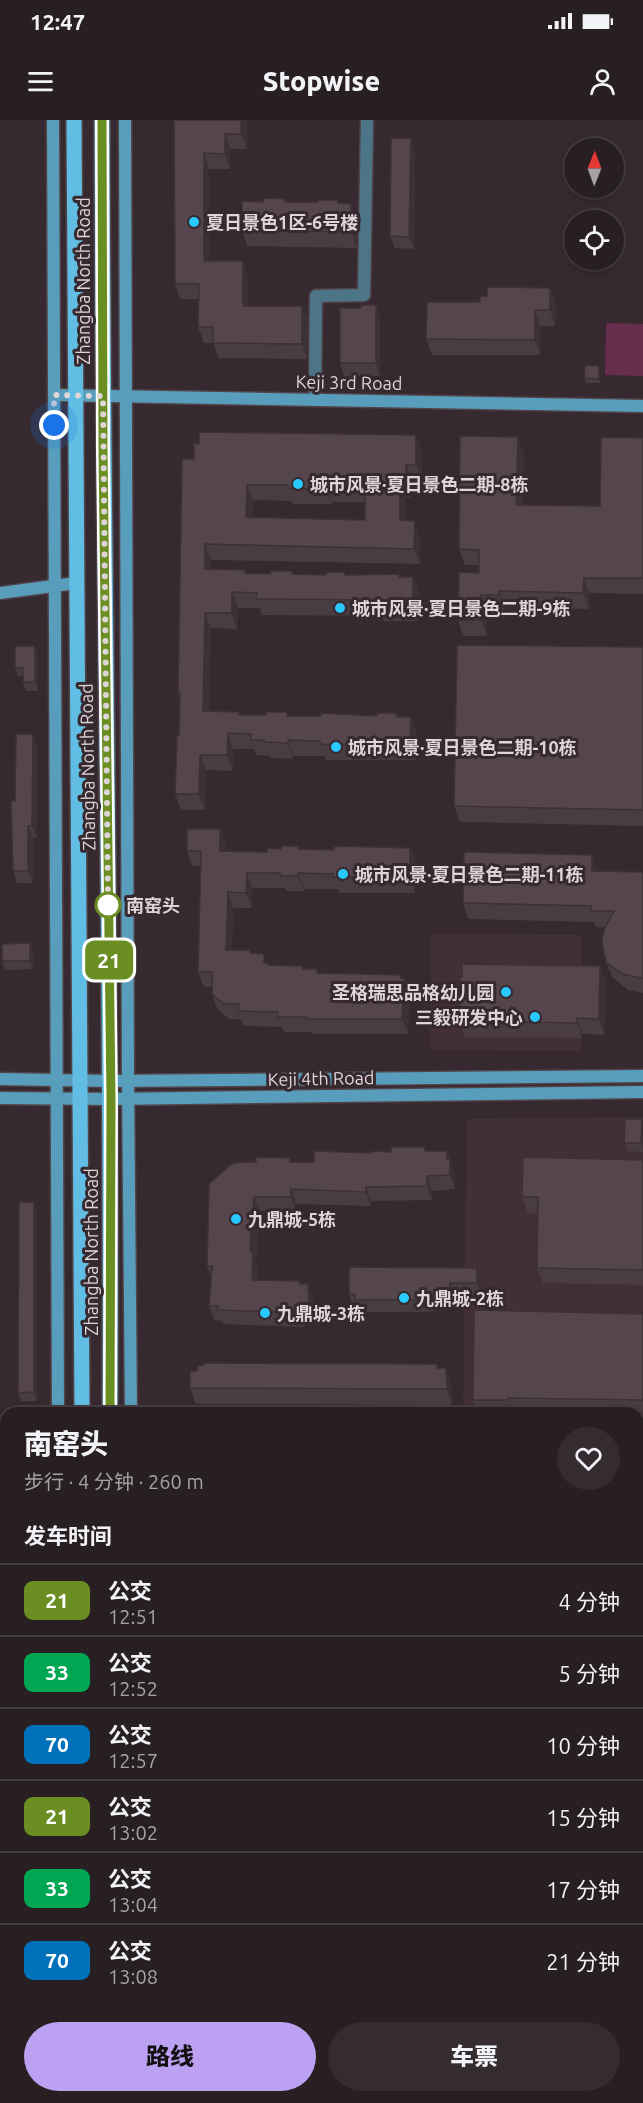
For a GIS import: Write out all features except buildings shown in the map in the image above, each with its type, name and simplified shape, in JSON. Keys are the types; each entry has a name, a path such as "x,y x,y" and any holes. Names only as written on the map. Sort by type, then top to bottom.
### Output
{"main road":[{"path":"53,120 58,1407"},
{"name":"Zhangba North Road","path":"74,120 82,1407"},
{"name":"Zhangba North Road","path":"102,120 111,1081 110,1407"},
{"path":"126,120 131,1407"},
{"name":"Keji 3rd Road","path":"54,395 643,405"},
{"path":"0,593 76,583"},
{"name":"Keji 4th Road","path":"0,1079 128,1081 643,1076"},
{"name":"Keji 4th Road","path":"0,1098 643,1092"}],"street":[{"path":"315,400 316,296 364,295 367,120"}],"shaded area":[{"path":"606,323 643,324 643,376 605,375"},
{"name":"圣格瑞思品格幼儿园","path":"431,934 581,935 581,1051 430,1050"},
{"path":"643,1117 643,1407 463,1407 467,1119"}],"bus line":[{"name":"21","path":"102,120 103,449 111,1098 110,1407"}],"place":[{"name":"夏日景色1区-6号楼","path":"194,222"},
{"name":"城市风景·夏日景色二期-8栋","path":"298,484"},
{"name":"城市风景·夏日景色二期-9栋","path":"340,608"},
{"name":"城市风景·夏日景色二期-10栋","path":"336,747"},
{"name":"城市风景·夏日景色二期-11栋","path":"343,874"},
{"name":"南窑头","path":"108,905"},
{"name":"圣格瑞思品格幼儿园","path":"506,992"},
{"name":"三毅研发中心","path":"535,1017"},
{"name":"九鼎城-5栋","path":"236,1219"},
{"name":"九鼎城-2栋","path":"404,1298"},
{"name":"九鼎城-3栋","path":"265,1313"}],"route":[{"path":"54,425 54,395 103,396 108,905"}]}
